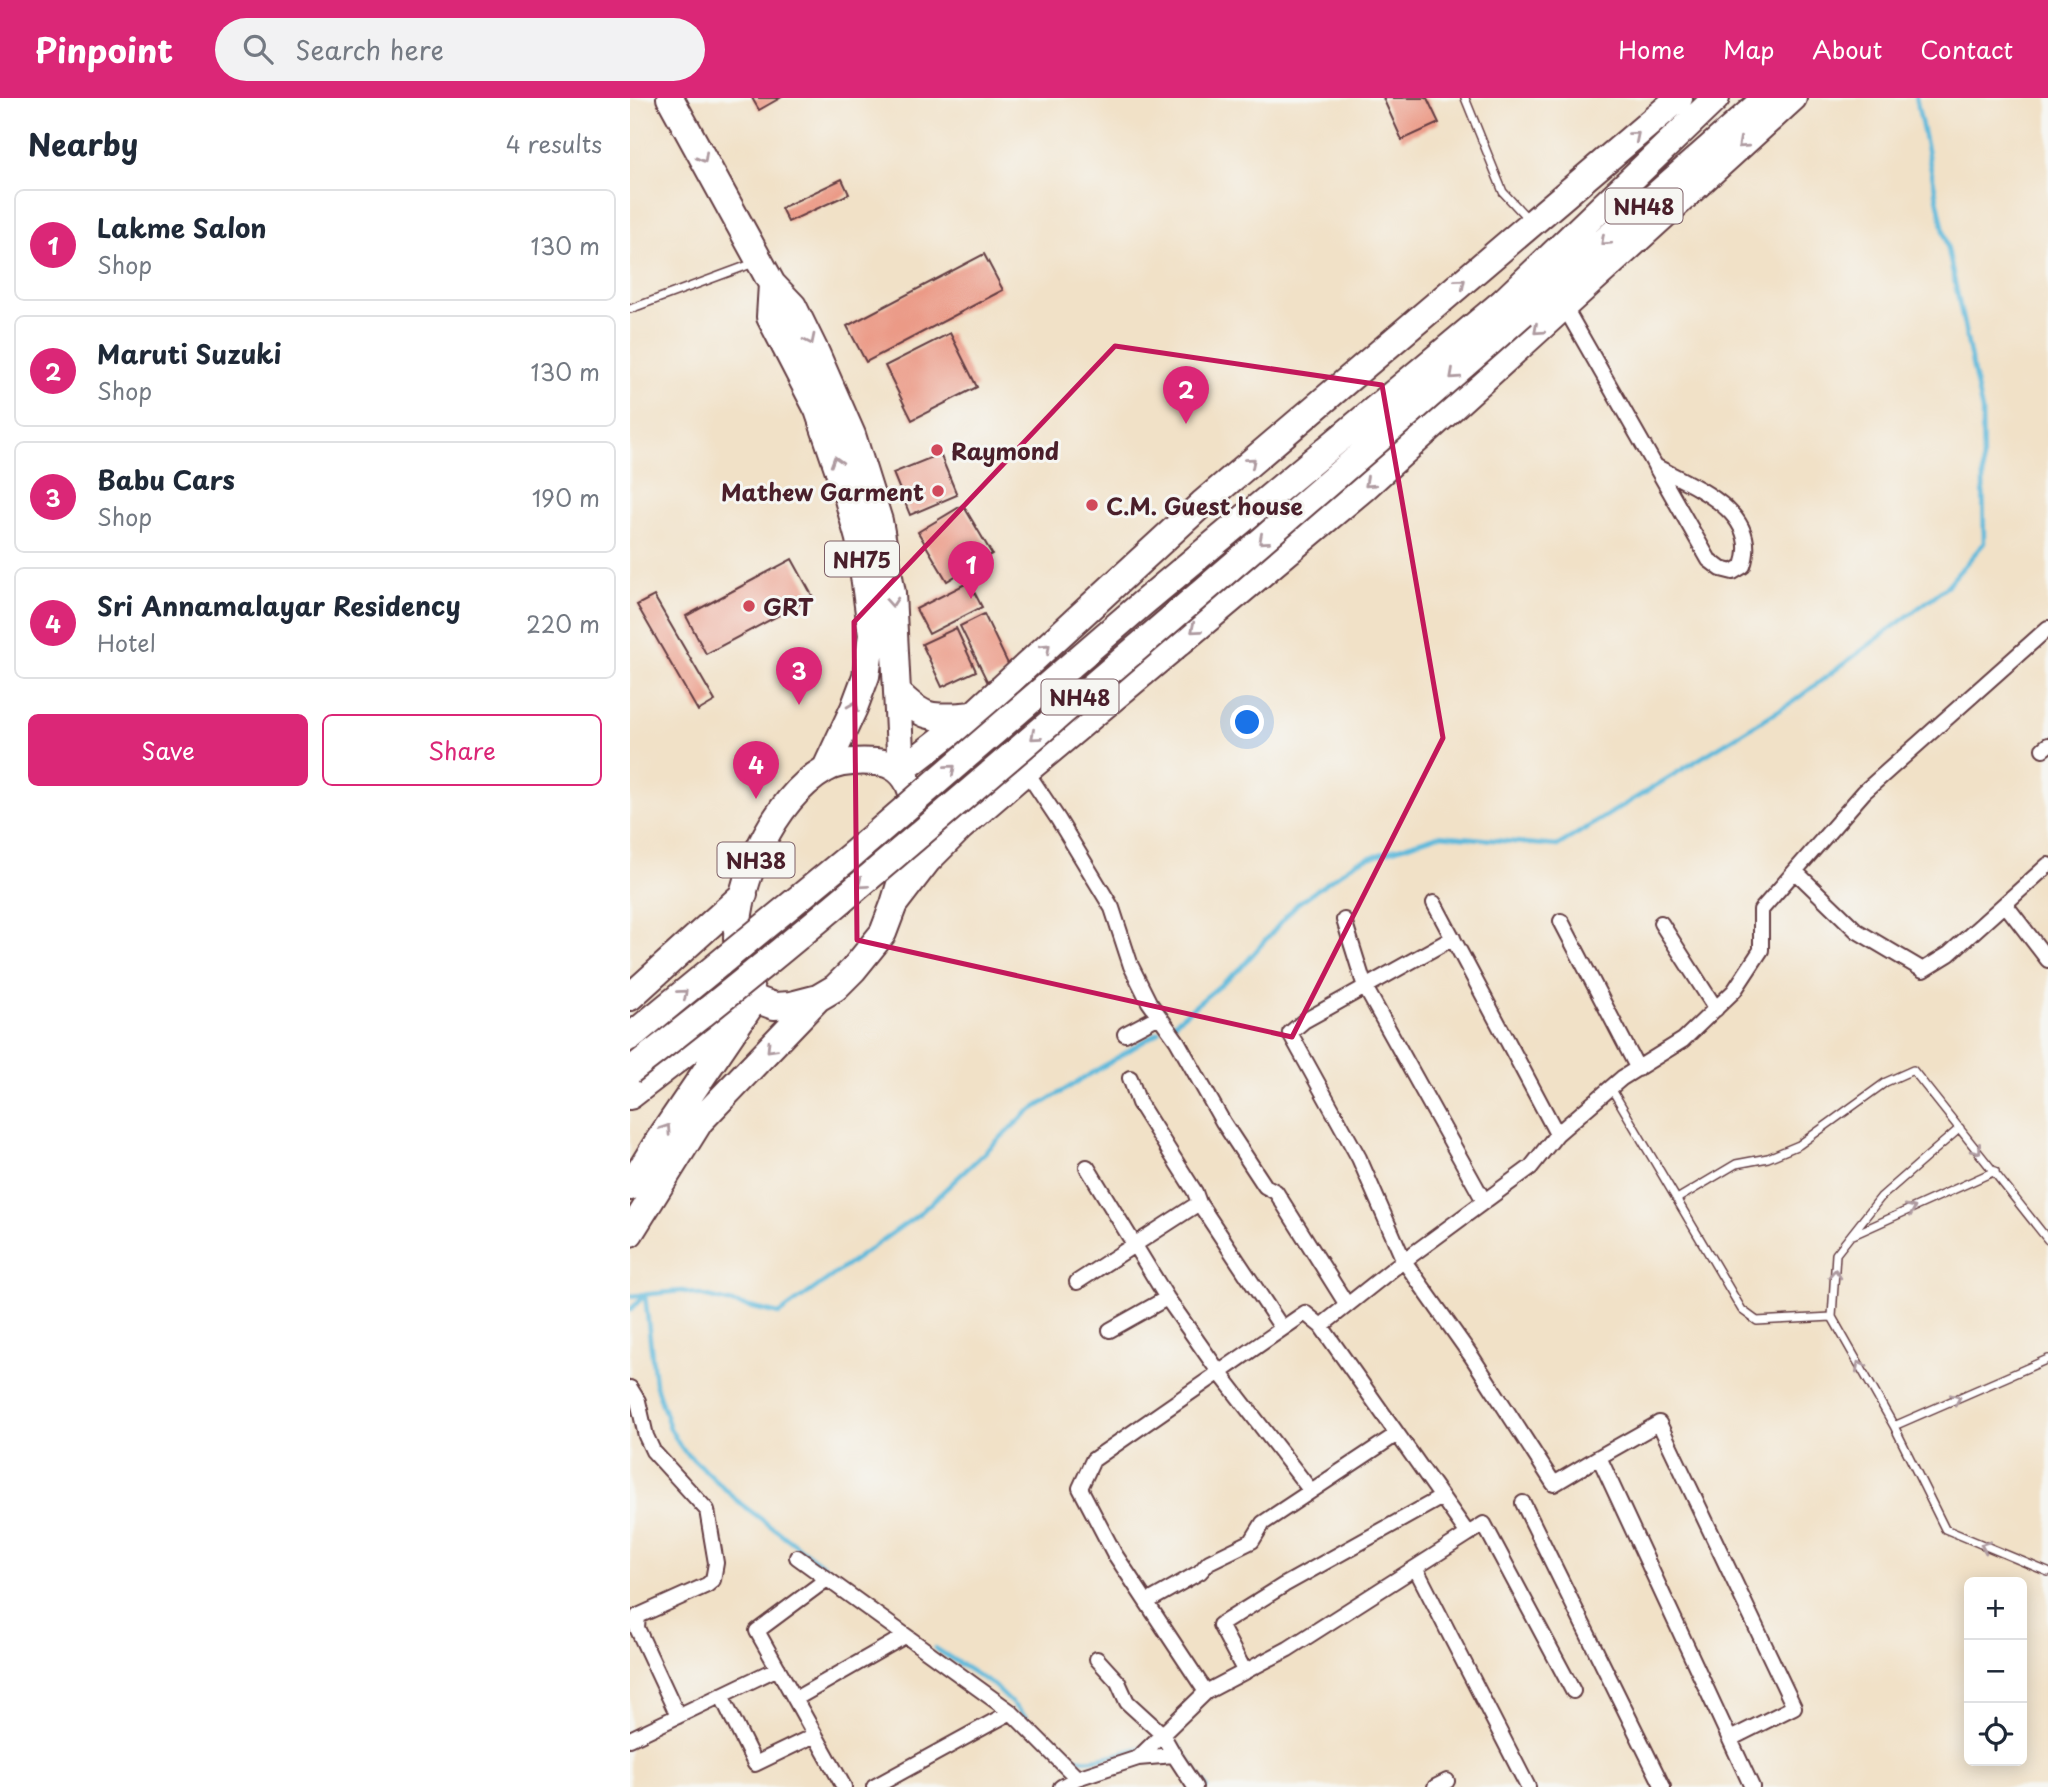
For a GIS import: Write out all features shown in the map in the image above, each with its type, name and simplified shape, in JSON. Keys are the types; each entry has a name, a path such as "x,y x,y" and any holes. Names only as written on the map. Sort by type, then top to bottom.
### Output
{"highway":[{"name":"NH75","path":"670,98 766,272 793,306 852,435 879,521 892,593 901,771"},
{"path":"630,1232 700,1121 818,998 835,988 853,970 883,933 908,858 914,814 911,789 901,771 973,715 1202,504 1679,98"},
{"name":"NH48","path":"630,1071 714,1007 870,877 1375,445 1716,98"},
{"name":"NH48","path":"630,1037 853,853 1143,603 1513,307 1766,98"},
{"path":"894,904 952,836 1364,488 1793,98"},
{"name":"NH75","path":"766,272 770,317 818,410 846,492 859,539 872,635 866,676 826,768"},
{"path":"897,692 915,709 927,715 973,715"},
{"name":"NH38","path":"755,999 742,972 737,940 739,913 763,842 780,812 801,787 826,768 860,761 882,762 901,771"},
{"path":"630,997 744,894"},
{"path":"755,999 774,1006 818,998"},
{"path":"630,1096 755,999"},
{"path":"630,1187 755,999"}],"street":[{"path":"1564,306 1709,560 1721,569 1733,572 1743,566 1748,552 1743,532 1732,514 1719,500 1656,466"},
{"path":"1321,1326 1531,1167 1558,1134 1611,1088 1683,1040 1716,1009 1734,991 1761,950 1761,910 1864,792 2048,628"},
{"path":"1026,771 1112,908 1131,966 1149,1002 1177,1041 1223,1122 1265,1186 1276,1192 1348,1305"},
{"path":"1795,871 1857,931 1923,970 1949,954 2048,865"},
{"path":"1434,904 1558,1134"},
{"path":"2005,904 2048,960"},
{"path":"1344,920 1365,988 1484,1201"},
{"path":"1562,921 1638,1069"},
{"path":"1661,923 1716,1009"},
{"path":"1452,938 1304,1021 1290,1033 1359,1158 1404,1261 1472,1357 1555,1483 1659,1423 1794,1707 1730,1739"},
{"path":"1125,1034 1159,1016"},
{"path":"1130,1078 1139,1103 1195,1192 1199,1203 1282,1328"},
{"path":"1087,1167 1167,1298 1219,1372 1311,1491"},
{"path":"1077,1282 1199,1203"},
{"path":"1110,1331 1167,1298"},
{"path":"1206,1692 1114,1553 1080,1488 1093,1460 1305,1313 1321,1326 1468,1534"},
{"path":"630,1388 638,1401 646,1436 653,1451 707,1510 714,1551 716,1573 713,1580 638,1616 637,1628 678,1716"},
{"path":"1147,1602 1200,1572 1209,1562 1252,1541 1263,1523 1398,1434"},
{"path":"1600,1457 1752,1787"},
{"path":"1245,1672 1220,1625 1284,1585 1442,1497"},
{"path":"1522,1503 1663,1787"},
{"path":"1138,1758 1206,1692 1288,1649 1484,1524 1573,1692"},
{"path":"797,1557 1011,1712 1077,1777"},
{"path":"1416,1569 1528,1787"},
{"path":"827,1579 757,1631 844,1787"},
{"path":"795,1699 905,1636"},
{"path":"1097,1659 1118,1682 1127,1702 1162,1734 1195,1787"},
{"path":"630,1739 778,1668"},
{"path":"721,1695 755,1764 815,1735"},
{"path":"874,1787 1011,1712"},
{"path":"1061,1787 1077,1777 1138,1758 1174,1755"}],"lane":[{"path":"1465,98 1503,192 1532,223"},
{"path":"630,309 766,272"},
{"path":"1676,1199 1736,1164 1768,1158 1799,1145 1886,1082 1913,1070 2048,1240"},
{"path":"1611,1088 1742,1310 1757,1321 1832,1317"},
{"path":"1960,1128 1881,1197 1836,1254 1832,1317 1894,1426 1945,1529 2048,1572"},
{"path":"1849,1236 1995,1171"},
{"path":"1894,1426 2048,1359"}],"highlighted area":[{"path":"1115,346 1382,385 1443,738 1292,1037 857,940 854,622"}],"building":[{"path":"752,98 780,98 759,110"},
{"path":"1383,98 1427,98 1439,123 1402,140"},
{"path":"842,179 849,194 788,222 781,208"},
{"path":"984,254 1003,290 866,362 847,326"},
{"path":"950,333 977,387 912,420 885,366"},
{"path":"940,454 957,495 910,515 893,473"},
{"path":"963,505 992,554 947,581 918,532"},
{"name":"GRT","path":"792,559 813,597 706,654 686,616"},
{"path":"969,582 982,607 929,634 916,609"},
{"path":"654,596 715,701 698,711 637,605"},
{"path":"984,614 1011,670 987,681 960,626"},
{"path":"956,628 976,671 942,687 922,644"}],"waterway":[{"path":"1173,1024 1241,968 1297,904 1356,862 1439,835 1557,846 1794,701 1945,588 1984,543 1982,411 1916,98"},
{"path":"630,1296 682,1291 779,1314 919,1214 1027,1113 1159,1032"},
{"path":"645,1295 655,1383 670,1428 681,1448 741,1504 847,1583"},
{"path":"630,1310 645,1295"},
{"path":"935,1648 993,1685 1026,1717"},
{"path":"1171,1745 1177,1744 1207,1787"},
{"path":"1059,1750 1068,1756 1088,1759 1143,1747"}],"place":[{"name":"Maruti Suzuki","path":"1186,424"},
{"name":"Raymond","path":"937,450"},
{"name":"Mathew Garment","path":"938,491"},
{"name":"C.M. Guest house","path":"1092,505"},
{"name":"Lakme Salon","path":"971,599"},
{"name":"GRT","path":"749,606"},
{"name":"Babu Cars","path":"799,705"},
{"name":"Sri Annamalayar Residency","path":"756,799"}]}
